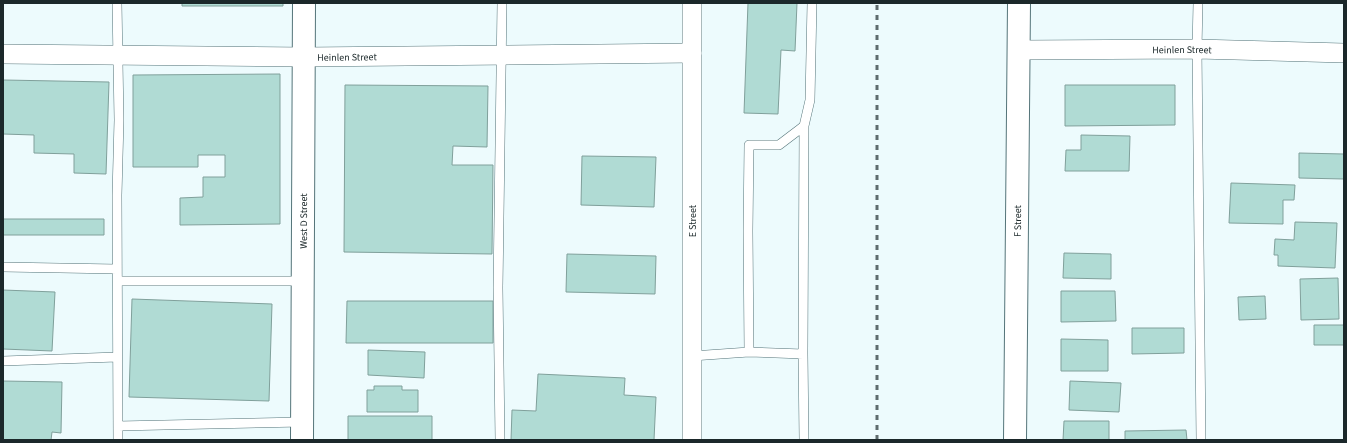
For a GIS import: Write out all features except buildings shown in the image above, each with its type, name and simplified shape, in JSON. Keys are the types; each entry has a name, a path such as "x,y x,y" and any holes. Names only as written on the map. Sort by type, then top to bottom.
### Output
{"street":[{"name":"West D Street","path":"302,431 304,3"},
{"name":"E Street","path":"692,3 692,440"},
{"name":"F Street","path":"1015,440 1019,3"},
{"name":"Heinlen Street","path":"1019,50 1197,49 1344,52"},
{"name":"Heinlen Street","path":"3,54 304,57 692,53"}],"lane":[{"path":"117,3 119,55 118,440"},
{"path":"500,440 498,288 502,3"},
{"path":"804,440 804,126 810,100 812,3"},
{"path":"1198,3 1197,49 1200,440"},
{"path":"749,352 749,145 779,145 804,126"},
{"path":"3,267 118,269"},
{"path":"118,281 303,281"},
{"path":"692,356 749,352 803,354"},
{"path":"3,361 118,357"},
{"path":"118,426 302,431"}],"railway":[{"path":"877,3 877,440"}]}
